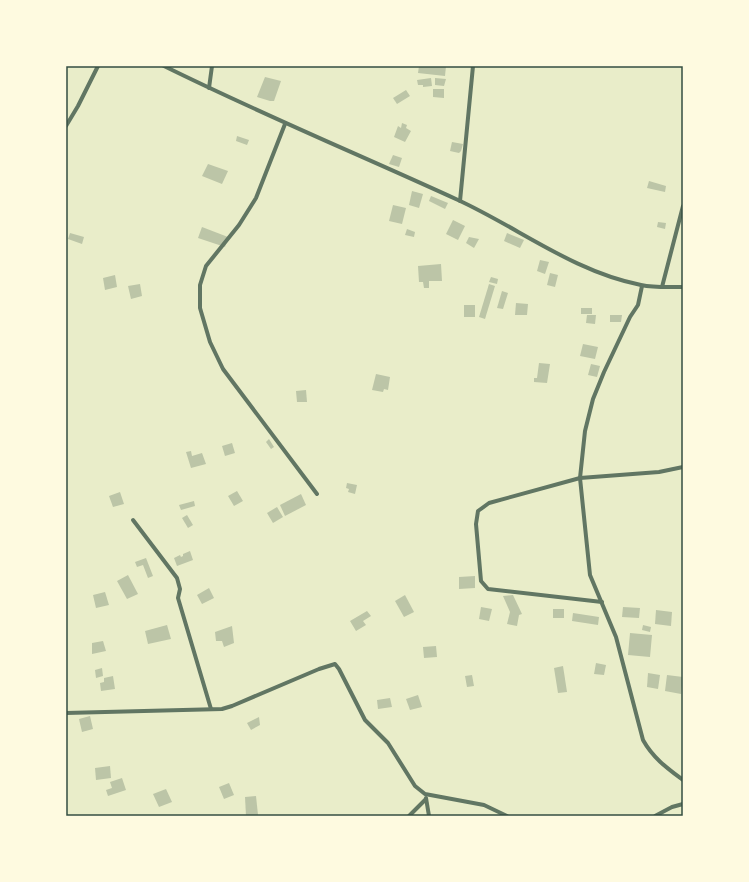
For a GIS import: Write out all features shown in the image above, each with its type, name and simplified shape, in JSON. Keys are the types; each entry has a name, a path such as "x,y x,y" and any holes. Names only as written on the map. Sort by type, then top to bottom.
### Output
{"street":[{"path":"66,126 98,66"},
{"path":"164,66 285,124 373,161 460,201 585,268 618,280 642,286 662,288 683,287"},
{"path":"209,88 212,66"},
{"path":"460,201 473,66"},
{"path":"285,124 256,198 239,225 206,266 200,285 200,308 210,342 223,369 317,494"},
{"path":"662,288 683,206"},
{"path":"642,286 638,305 630,317 593,399 585,432 580,478 587,560 590,575 608,616 622,658 643,740 649,752 661,764 683,780"},
{"path":"602,602 488,589 481,581 476,524 478,511 481,507 502,499 580,478 659,472 683,467"},
{"path":"133,520 177,578 180,589 178,598 211,709"},
{"path":"66,712 211,709 232,706 319,669 335,664 366,720 392,747 415,786 426,794 484,805 507,816"},
{"path":"426,794 429,816"},
{"path":"409,816 426,799"},
{"path":"655,816 683,804"},
{"path":"664,811 665,816"}],"building":[{"path":"419,66 446,66 445,76 418,73"},
{"path":"265,77 281,81 274,101 257,97"},
{"path":"431,78 432,86 423,87 423,85 418,85 417,80"},
{"path":"435,78 446,79 444,86 435,85"},
{"path":"433,89 444,89 444,98 433,97"},
{"path":"406,90 410,96 397,104 393,98"},
{"path":"402,123 407,125 406,128 411,131 405,142 394,137 398,126 401,128"},
{"path":"237,136 249,140 247,145 236,141"},
{"path":"452,142 463,144 459,153 450,151"},
{"path":"393,155 402,158 399,167 389,164"},
{"path":"208,164 228,171 222,184 202,176"},
{"path":"649,181 666,186 665,192 647,188"},
{"path":"412,191 423,194 419,208 409,205"},
{"path":"431,196 448,203 445,209 429,201"},
{"path":"393,205 406,208 402,224 389,221"},
{"path":"453,220 465,226 458,240 446,234"},
{"path":"658,222 666,223 665,229 657,227"},
{"path":"202,227 228,237 225,247 198,238"},
{"path":"407,229 415,232 414,237 405,235"},
{"path":"70,233 84,237 82,244 68,239"},
{"path":"507,233 524,240 520,248 504,241"},
{"path":"469,237 479,239 474,248 466,243"},
{"path":"540,260 549,262 545,274 537,271"},
{"path":"441,264 442,281 429,281 429,288 424,288 423,282 419,282 418,266"},
{"path":"550,273 558,275 555,287 547,285"},
{"path":"115,275 117,287 105,290 103,278"},
{"path":"491,277 498,279 497,284 489,282"},
{"path":"140,284 142,296 131,299 128,286"},
{"path":"489,284 495,286 485,319 479,317"},
{"path":"502,291 508,293 503,309 497,308"},
{"path":"516,303 528,304 527,315 515,315"},
{"path":"464,305 475,305 475,317 464,317"},
{"path":"581,308 592,308 592,314 581,314"},
{"path":"587,315 596,315 595,324 586,323"},
{"path":"610,315 622,315 621,322 610,322"},
{"path":"583,344 598,347 595,359 580,356"},
{"path":"539,363 550,364 547,383 534,382 534,378 537,378"},
{"path":"591,364 600,366 597,377 588,375"},
{"path":"376,374 390,377 388,390 384,389 383,392 372,390"},
{"path":"306,390 307,402 297,402 296,391"},
{"path":"269,439 274,447 271,449 266,442"},
{"path":"232,443 235,453 225,456 222,446"},
{"path":"191,451 192,456 202,453 206,464 191,468 186,452"},
{"path":"347,483 357,485 355,494 348,492 349,489 346,488"},
{"path":"237,491 243,501 234,506 228,496"},
{"path":"120,492 124,504 113,507 109,496"},
{"path":"301,494 306,505 285,516 280,505"},
{"path":"194,501 195,506 181,510 179,505"},
{"path":"277,507 283,517 273,523 267,513"},
{"path":"187,515 193,525 188,528 182,518"},
{"path":"190,551 193,560 177,566 174,558 180,555 181,557 183,554"},
{"path":"146,558 153,576 148,578 143,565 137,567 135,562"},
{"path":"128,575 138,594 127,599 117,581"},
{"path":"475,576 475,588 459,589 459,577"},
{"path":"209,588 214,598 202,604 197,595"},
{"path":"105,592 109,605 96,608 93,595"},
{"path":"405,595 414,612 404,617 395,601"},
{"path":"513,595 522,614 519,615 517,626 507,624 510,612 503,596"},
{"path":"481,607 492,609 489,621 479,619"},
{"path":"623,607 640,608 639,618 622,617"},
{"path":"553,609 564,609 564,618 553,618"},
{"path":"656,610 672,612 671,626 655,624"},
{"path":"367,611 371,616 363,621 366,625 356,631 350,621"},
{"path":"573,613 599,617 598,625 572,621"},
{"path":"167,625 171,639 148,644 145,631"},
{"path":"643,625 651,627 650,632 642,630"},
{"path":"232,626 234,643 224,647 222,641 216,641 215,632"},
{"path":"630,633 652,635 650,657 628,655"},
{"path":"103,641 106,651 92,654 92,643"},
{"path":"436,646 437,657 424,658 423,647"},
{"path":"596,663 606,665 604,675 594,674"},
{"path":"563,666 567,692 558,693 554,668"},
{"path":"102,668 103,676 96,678 95,670"},
{"path":"648,673 660,675 658,689 647,687"},
{"path":"472,675 474,686 467,687 465,676"},
{"path":"667,675 683,677 681,694 665,691"},
{"path":"113,676 115,689 101,691 100,683 104,682 104,678"},
{"path":"418,695 422,707 410,710 406,699"},
{"path":"390,698 392,707 378,709 377,700"},
{"path":"90,716 93,729 82,732 79,719"},
{"path":"259,717 260,725 251,730 247,723"},
{"path":"110,766 111,778 96,780 95,768"},
{"path":"122,778 126,790 108,796 106,790 112,788 110,782"},
{"path":"229,783 234,795 224,799 219,787"},
{"path":"166,789 172,802 159,807 153,794"},
{"path":"256,796 258,815 246,816 245,797"}]}
